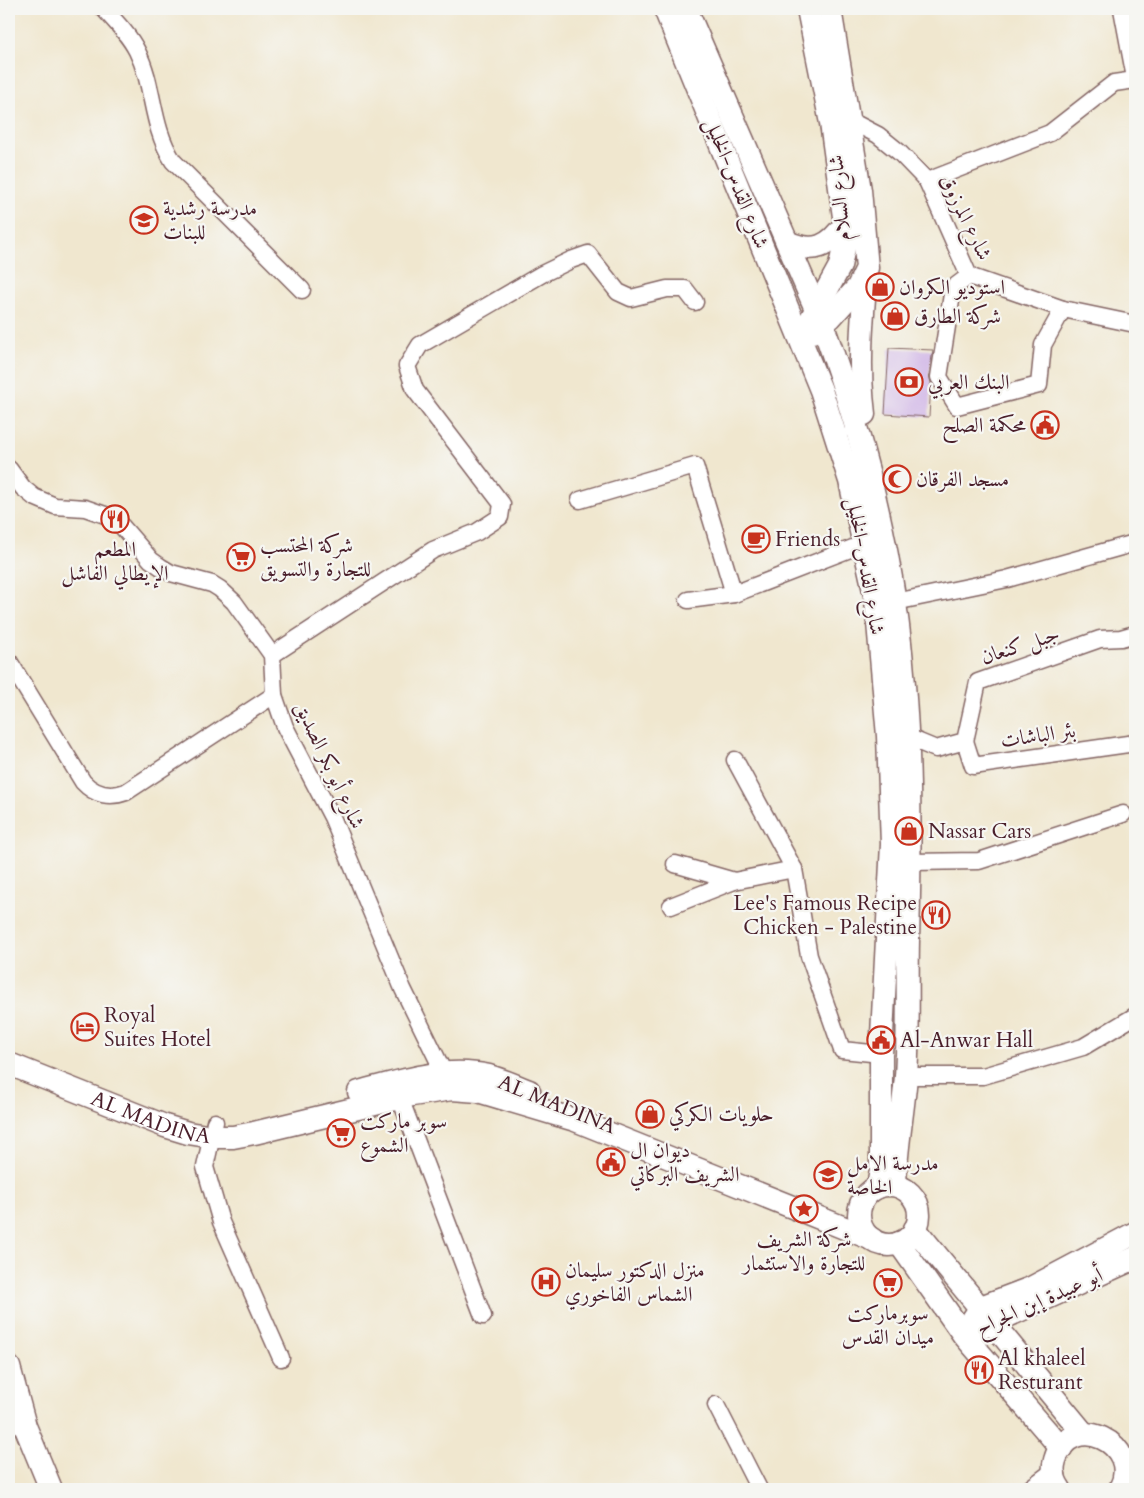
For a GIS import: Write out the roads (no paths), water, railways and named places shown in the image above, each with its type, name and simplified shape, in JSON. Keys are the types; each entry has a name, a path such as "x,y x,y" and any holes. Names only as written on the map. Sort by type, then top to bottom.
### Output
{"main road":[{"name":"شارع القدس-الخليل","path":"665,9 822,390 850,481 876,600 888,736 892,844 881,1054 881,1170 887,1186"},
{"name":"شارع القدس-الخليل","path":"686,9 819,316 858,428 895,602 903,670 907,737 910,862 906,1076 887,1186"},
{"name":"شارع السلام","path":"808,9 860,190 867,268 861,331 860,384 870,480"},
{"name":"شارع السلام","path":"802,341 819,316 840,266 845,243 840,121 830,9"},
{"path":"787,242 810,249 823,246 835,238 845,224"},
{"name":"شارع السلام","path":"819,316 858,287 867,268"},
{"name":"AL MADINA","path":"9,1050 233,1137 400,1098 448,1082"},
{"name":"AL MADINA","path":"9,1064 165,1126 214,1130 236,1122 404,1080 448,1082 566,1117 696,1167 767,1197"},
{"path":"767,1197 872,1239 890,1244 907,1236 918,1221 916,1202 911,1194 887,1186 870,1191 860,1206 861,1224 872,1239"},
{"path":"767,1197 814,1208 860,1206"},
{"name":"أبو عبيدة إبن الجراح","path":"964,1334 1031,1288 1135,1233"},
{"path":"907,1236 988,1316 1084,1434"},
{"path":"907,1236 964,1334 1061,1448"},
{"name":"أبو عبيدة إبن الجراح","path":"988,1316 1135,1258"},
{"path":"9,1367 25,1426 51,1489"},
{"path":"9,1413 36,1489"},
{"path":"1034,1489 1057,1482 1056,1456 1061,1448 1084,1434 1095,1434 1107,1438 1119,1450 1130,1470 1120,1489"}],"street":[{"path":"104,9 128,35 138,52 145,73 153,115 162,143 173,161 302,290"},
{"path":"927,181 1050,133 1114,83 1135,79 1122,9"},
{"name":"شارع المرزوق","path":"840,121 878,136 899,152 927,181 969,276 1063,309 1135,324"},
{"path":"9,469 23,488 34,497 55,506 84,508 111,517 160,567 171,573 212,584 220,589 234,602 272,655 433,550 477,532 500,516 502,504 488,483 415,390 407,366 420,345 542,274 588,254 618,292 631,298 667,289 685,288 695,302"},
{"path":"969,276 953,288 939,376 957,406 1039,385 1043,345 1063,309"},
{"path":"580,500 695,466 734,594"},
{"path":"688,600 734,594 863,544"},
{"path":"895,602 1007,579 1135,544"},
{"name":"جبل كنعان","path":"965,741 978,682 1100,639 1121,638 1135,634"},
{"name":"شارع أبو بكر الصديق","path":"272,655 274,695 285,727 332,817 403,989 448,1082"},
{"path":"9,661 83,782 97,793 109,796 126,792 274,695"},
{"path":"907,737 936,749 965,741"},
{"name":"بئر الباشات","path":"965,741 973,766 1135,743"},
{"path":"735,760 794,869 809,956 842,1050 881,1054"},
{"path":"910,862 979,861 1123,814"},
{"path":"676,864 734,881"},
{"path":"671,906 734,881 794,869"},
{"path":"906,1076 983,1076 1083,1047 1135,1016"},
{"path":"400,1098 483,1316"},
{"path":"214,1130 204,1167 221,1222 281,1358"},
{"path":"716,1404 760,1489"}],"place":[{"name":"مدرسة رشدية للبنات","path":"144,220"},
{"name":"استوديو الكروان","path":"880,287"},
{"name":"شركة الطارق","path":"895,316"},
{"name":"البنك العربي","path":"909,382"},
{"name":"محكمة الصلح","path":"1045,425"},
{"name":"مسجد الفرقان","path":"897,479"},
{"name":"المطعم الإيطالي الفاشل","path":"115,519"},
{"name":"Friends","path":"756,539"},
{"name":"شركة المحتسب للتجارة والتسويق","path":"241,557"},
{"name":"Nassar Cars","path":"909,831"},
{"name":"Lee's Famous Recipe Chicken - Palestine","path":"936,915"},
{"name":"Royal Suites Hotel","path":"85,1027"},
{"name":"Al-Anwar Hall","path":"881,1040"},
{"name":"حلويات الكركي","path":"650,1114"},
{"name":"سوبر ماركت الشموع","path":"341,1133"},
{"name":"ديوان ال الشريف البركاتي","path":"611,1162"},
{"name":"مدرسة الامل الخاصة","path":"828,1175"},
{"name":"شركة الشريف للتجارة والاستثمار","path":"804,1209"},
{"name":"منزل الدكتور سليمان الشماس الفاخوري","path":"546,1282"},
{"name":"سوبرماركت ميدان القدس","path":"888,1283"},
{"name":"Al khaleel Resturant","path":"979,1370"}]}
